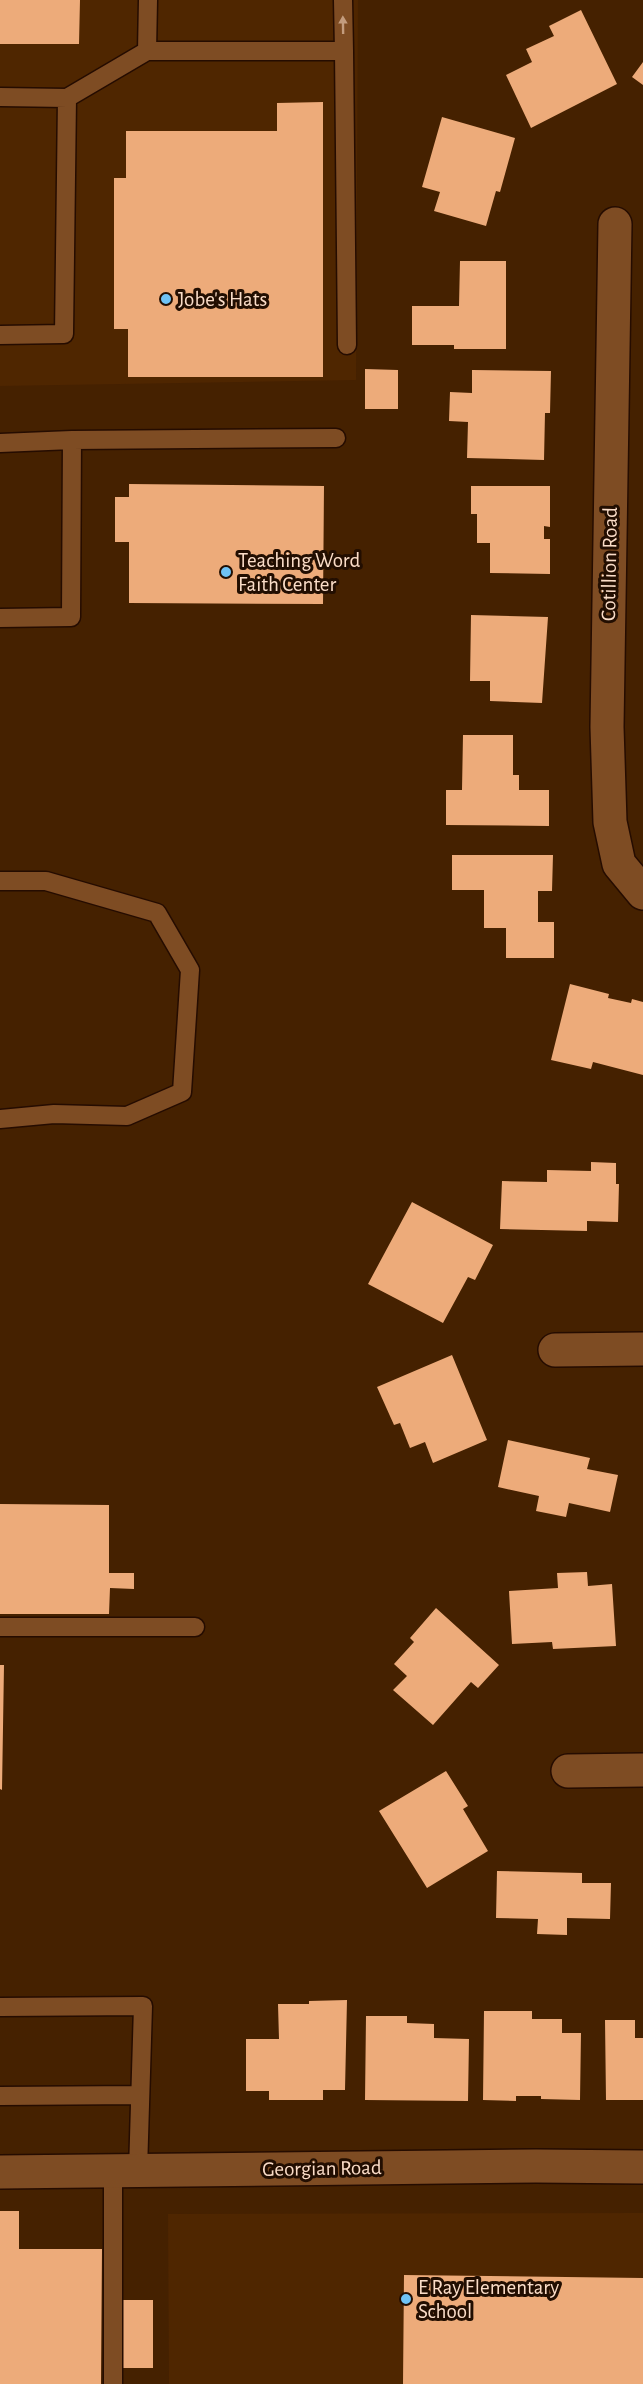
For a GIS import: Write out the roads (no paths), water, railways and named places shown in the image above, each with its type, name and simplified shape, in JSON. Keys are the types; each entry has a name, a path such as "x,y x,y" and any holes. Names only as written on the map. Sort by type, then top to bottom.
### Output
{"street":[{"name":"Cotillion Road","path":"615,224 607,727 610,822 620,864 643,893"},
{"path":"555,1350 643,1349"},
{"path":"568,1771 643,1770"},
{"name":"Georgian Road","path":"0,2172 536,2166 643,2167"}],"lane":[{"path":"147,51 148,0"},
{"path":"343,0 347,345"},
{"path":"0,97 67,99 147,51 344,51"},
{"path":"0,335 64,334 67,99"},
{"path":"0,443 336,438"},
{"path":"0,618 71,617 72,441"},
{"path":"0,881 46,881 157,913 190,970 182,1092 127,1116 54,1114 0,1119"},
{"path":"0,1627 195,1628"},
{"path":"0,2007 143,2006 140,2095 126,2171 113,2384"},
{"path":"0,2096 140,2095"}],"place":[{"name":"Jobe's Hats","path":"166,299"},
{"name":"Teaching Word Faith Center","path":"226,572"},
{"name":"E Ray Elementary School","path":"406,2299"}]}
